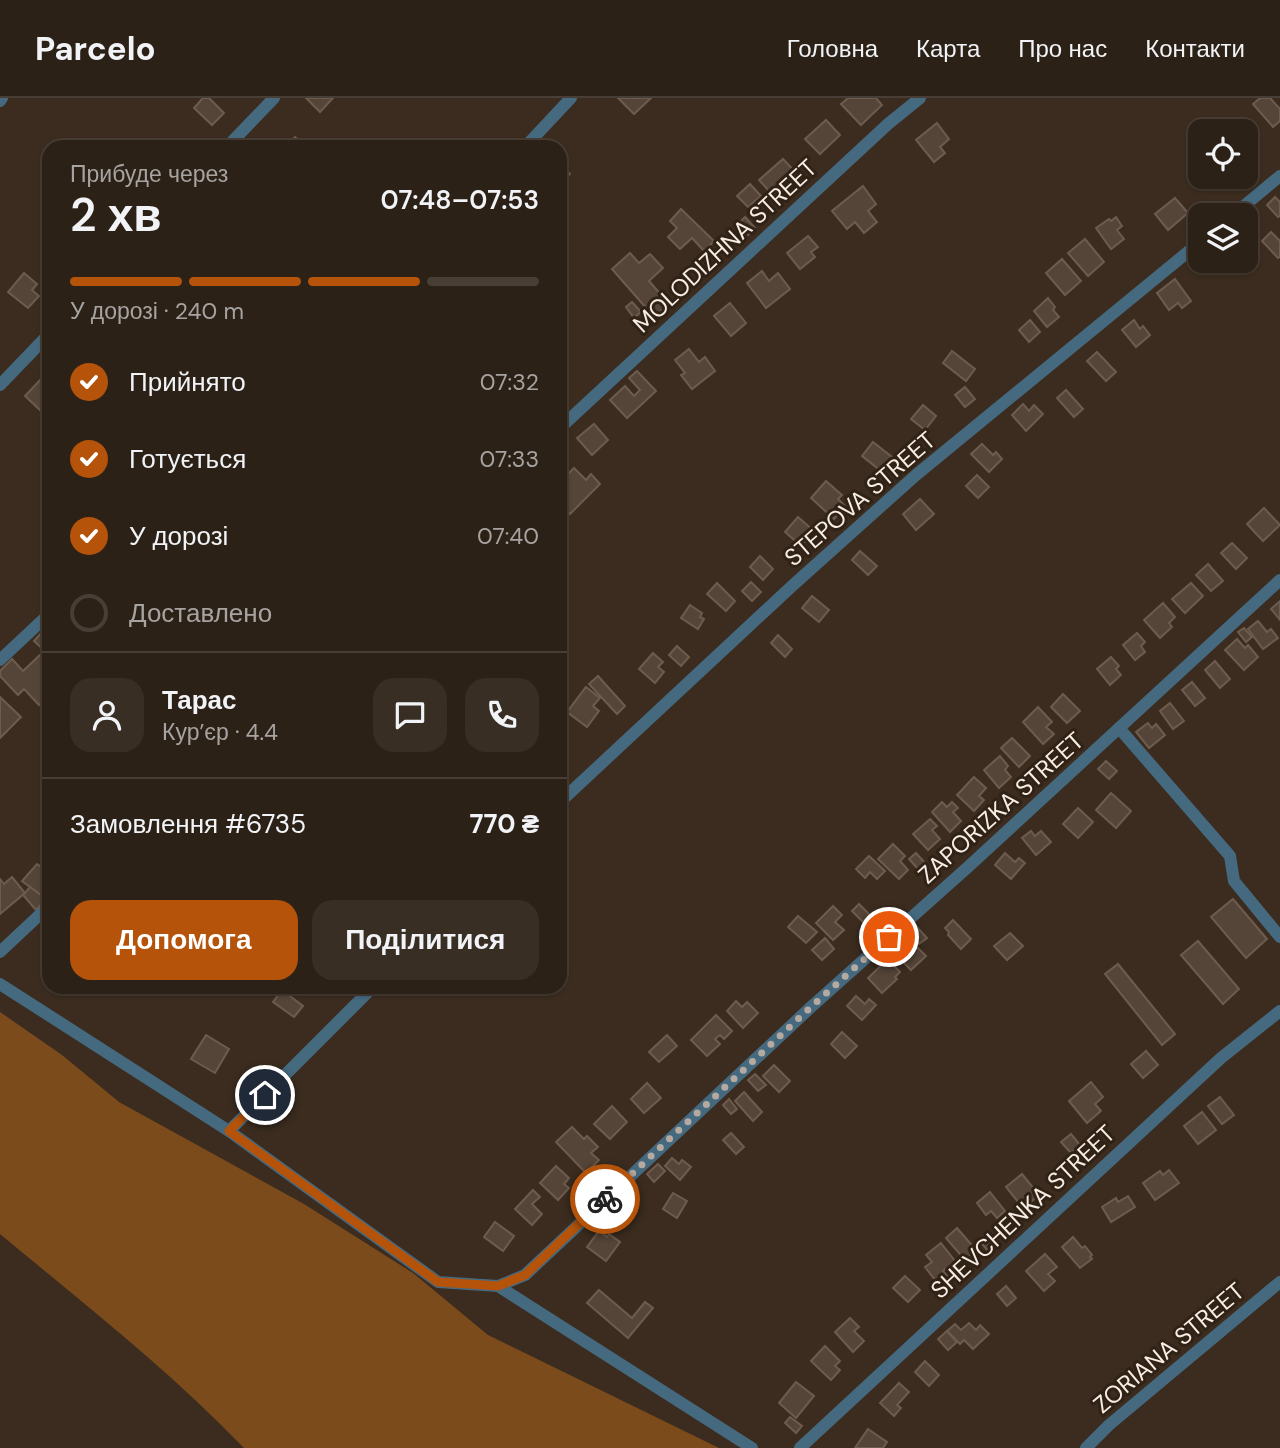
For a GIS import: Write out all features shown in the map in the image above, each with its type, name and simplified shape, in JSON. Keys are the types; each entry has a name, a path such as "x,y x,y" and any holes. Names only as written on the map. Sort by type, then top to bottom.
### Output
{"street":[{"path":"234,140 274,98"},
{"path":"532,140 571,98"},
{"name":"MOLODIZHNA STREET","path":"567,422 878,133 920,98"},
{"path":"1248,203 1280,177"},
{"name":"STEPOVA STREET","path":"567,796 916,475 1188,252"},
{"path":"0,385 42,341"},
{"name":"ZAPORIZKA STREET","path":"498,1286 525,1275 811,1007 968,867 1280,580"},
{"path":"0,660 42,621"},
{"path":"1119,728 1230,856 1234,881 1280,937"},
{"path":"0,953 42,913"},
{"path":"0,984 229,1131 438,1282 498,1286 752,1448"},
{"path":"229,1131 366,994"},
{"name":"SHEVCHENKA STREET","path":"800,1448 1221,1058 1280,1012"},
{"name":"ZORIANA STREET","path":"1086,1448 1109,1425 1280,1282"}],"shaded area":[{"path":"0,1012 62,1055 119,1102 304,1204 413,1273 488,1335 719,1448 244,1448 156,1364 0,1234"}],"building":[{"path":"203,98 209,98 224,113 212,125 194,108"},
{"path":"306,98 333,98 320,112"},
{"path":"618,98 651,98 634,114"},
{"path":"848,98 876,98 882,105 861,125 841,104"},
{"path":"1260,98 1270,98 1280,109 1280,121 1273,127 1253,104"},
{"path":"826,120 840,135 820,154 805,139"},
{"path":"937,123 949,139 940,147 945,153 934,162 916,140"},
{"path":"783,159 800,177 776,199 759,180"},
{"path":"750,184 761,196 748,207 737,196"},
{"path":"863,186 876,204 868,211 877,222 864,233 855,222 847,229 832,211"},
{"path":"1275,197 1280,202 1278,217 1267,205"},
{"path":"1175,198 1188,213 1168,230 1155,214"},
{"path":"681,209 714,241 704,251 692,238 680,249 668,237 677,228 670,221"},
{"path":"745,217 755,228 748,235 738,224"},
{"path":"1116,217 1122,226 1117,230 1124,239 1111,249 1096,228"},
{"path":"1271,232 1280,241 1278,258 1262,241"},
{"path":"808,236 818,247 811,252 815,257 800,269 787,253"},
{"path":"1085,239 1104,262 1088,276 1068,253"},
{"path":"630,253 639,263 650,254 663,268 649,281 669,304 654,317 612,269"},
{"path":"1062,259 1081,281 1065,295 1046,273"},
{"path":"762,271 769,281 778,273 790,289 766,308 747,283"},
{"path":"24,273 37,284 32,290 39,296 28,308 8,292"},
{"path":"1175,279 1191,301 1182,308 1178,303 1169,310 1157,293"},
{"path":"1048,298 1059,317 1047,327 1034,311"},
{"path":"632,302 641,312 634,318 626,307"},
{"path":"730,303 746,323 731,336 714,316"},
{"path":"1030,320 1040,332 1029,342 1019,330"},
{"path":"1134,320 1140,329 1143,326 1150,335 1136,347 1122,330"},
{"path":"689,349 699,362 705,357 715,371 692,389 681,375 685,373 675,360"},
{"path":"952,351 975,369 966,381 943,363"},
{"path":"1097,352 1116,372 1106,381 1087,361"},
{"path":"637,371 656,391 627,418 610,400 625,386 634,396 640,390 629,378"},
{"path":"42,378 41,411 25,396"},
{"path":"965,387 975,399 965,407 955,395"},
{"path":"1066,390 1083,409 1074,417 1057,398"},
{"path":"1023,404 1029,411 1034,405 1043,414 1026,431 1012,415"},
{"path":"923,405 936,416 925,430 911,419"},
{"path":"594,424 608,440 592,455 577,438"},
{"path":"873,442 892,457 881,471 862,456"},
{"path":"982,444 993,455 996,452 1002,459 989,472 971,454"},
{"path":"574,468 586,480 591,474 600,484 570,514 567,511 567,475"},
{"path":"977,475 989,487 978,498 966,486"},
{"path":"826,481 842,495 838,499 845,506 834,519 811,498"},
{"path":"920,499 934,514 916,530 903,514"},
{"path":"1264,508 1280,525 1263,541 1247,524"},
{"path":"798,517 814,531 801,546 785,532"},
{"path":"1232,543 1247,558 1236,569 1221,553"},
{"path":"860,551 877,566 868,575 852,560"},
{"path":"760,556 773,569 763,580 750,567"},
{"path":"1208,564 1223,581 1211,591 1196,575"},
{"path":"751,582 761,592 752,601 742,591"},
{"path":"717,583 735,601 726,611 707,594"},
{"path":"1191,583 1203,596 1185,613 1172,599"},
{"path":"812,596 829,610 819,622 802,608"},
{"path":"1280,601 1280,620 1271,609"},
{"path":"1163,603 1175,617 1169,623 1172,627 1160,638 1144,620"},
{"path":"690,605 702,613 700,617 704,619 698,629 681,618"},
{"path":"1258,621 1267,632 1271,629 1278,638 1263,649 1248,629"},
{"path":"1244,628 1252,637 1246,642 1238,632"},
{"path":"42,632 42,648 34,641"},
{"path":"1137,633 1145,642 1141,646 1145,652 1135,660 1123,645"},
{"path":"778,635 792,649 785,657 771,643"},
{"path":"1237,639 1245,648 1248,645 1258,657 1244,670 1225,650"},
{"path":"677,646 689,657 681,666 669,655"},
{"path":"653,653 663,662 658,667 664,672 655,683 639,669"},
{"path":"42,655 42,702 39,705 24,689 18,695 0,676 0,671 12,659 23,671"},
{"path":"1111,657 1119,666 1116,669 1121,675 1110,685 1097,669"},
{"path":"1215,661 1230,679 1220,688 1205,670"},
{"path":"598,676 625,706 617,714 589,684"},
{"path":"1192,682 1205,698 1195,706 1182,690"},
{"path":"586,687 600,698 593,706 599,711 587,727 567,712"},
{"path":"1063,694 1080,711 1067,723 1051,707"},
{"path":"0,697 21,717 0,738"},
{"path":"1170,703 1184,721 1173,729 1160,711"},
{"path":"1038,707 1052,722 1046,727 1054,734 1043,744 1023,722"},
{"path":"1148,723 1152,728 1156,724 1165,735 1149,748 1136,732"},
{"path":"1012,738 1030,756 1019,767 1001,748"},
{"path":"1000,756 1008,766 1005,770 1011,777 999,788 984,770"},
{"path":"1106,761 1117,771 1109,779 1098,769"},
{"path":"974,777 986,788 979,796 984,800 974,811 957,795"},
{"path":"1111,793 1131,811 1116,828 1096,810"},
{"path":"942,802 947,807 952,802 958,808 953,812 961,821 950,832 932,812"},
{"path":"1078,808 1093,822 1078,838 1063,824"},
{"path":"930,819 937,826 932,830 940,839 928,850 913,834"},
{"path":"1031,831 1035,836 1041,831 1051,842 1036,855 1022,838"},
{"path":"893,844 905,856 900,861 908,870 899,879 878,859"},
{"path":"916,853 925,863 918,869 909,859"},
{"path":"1005,853 1015,862 1019,858 1025,863 1011,879 995,865"},
{"path":"869,856 885,871 877,879 870,872 865,878 856,869"},
{"path":"37,864 42,867 42,896 22,881"},
{"path":"12,877 25,893 0,914 0,879 4,884"},
{"path":"30,887 42,896 42,903 36,910 23,895"},
{"path":"1233,899 1267,939 1246,958 1211,917"},
{"path":"859,904 870,915 863,922 852,911"},
{"path":"833,906 842,915 835,922 844,930 833,940 816,923"},
{"path":"798,916 817,932 806,943 788,927"},
{"path":"953,920 971,939 961,949 945,928"},
{"path":"917,927 927,938 919,944 909,933"},
{"path":"1010,933 1023,946 1007,960 994,946"},
{"path":"825,938 834,949 822,960 812,950"},
{"path":"1198,941 1239,989 1223,1004 1181,955"},
{"path":"908,944 912,949 916,946 926,956 911,970 896,955"},
{"path":"888,959 900,972 895,977 897,979 882,993 868,978"},
{"path":"1118,964 1175,1034 1162,1045 1105,974"},
{"path":"279,994 287,994 303,1006 294,1017 273,1002"},
{"path":"856,996 865,1004 869,999 876,1005 862,1020 847,1006"},
{"path":"736,1001 742,1007 747,1002 758,1013 743,1028 727,1011"},
{"path":"716,1015 732,1031 724,1039 720,1035 715,1039 720,1044 707,1056 691,1040"},
{"path":"842,1032 857,1046 845,1058 831,1044"},
{"path":"206,1035 229,1049 215,1073 191,1059"},
{"path":"667,1035 677,1046 659,1062 649,1052"},
{"path":"1146,1051 1158,1065 1143,1078 1131,1064"},
{"path":"774,1065 790,1081 779,1092 763,1076"},
{"path":"755,1074 766,1085 758,1091 748,1080"},
{"path":"1091,1082 1103,1097 1095,1104 1101,1111 1087,1123 1069,1101"},
{"path":"647,1083 661,1098 644,1113 631,1099"},
{"path":"744,1092 762,1112 753,1121 735,1101"},
{"path":"1220,1097 1234,1115 1222,1124 1208,1106"},
{"path":"729,1099 737,1109 731,1114 723,1105"},
{"path":"612,1106 627,1122 610,1139 594,1124"},
{"path":"1202,1112 1216,1130 1198,1144 1184,1126"},
{"path":"572,1127 584,1139 587,1136 598,1147 591,1153 599,1160 586,1173 556,1142"},
{"path":"731,1133 744,1147 736,1154 723,1140"},
{"path":"1071,1134 1080,1145 1071,1153 1061,1142"},
{"path":"672,1158 679,1164 682,1160 691,1167 680,1180 665,1166"},
{"path":"658,1164 665,1171 654,1182 647,1174"},
{"path":"556,1166 569,1178 564,1184 569,1188 558,1200 540,1183"},
{"path":"1169,1170 1179,1183 1155,1200 1143,1183 1160,1171 1163,1175"},
{"path":"1022,1174 1039,1195 1023,1208 1006,1187"},
{"path":"533,1190 540,1197 532,1204 542,1214 532,1225 515,1209"},
{"path":"990,1192 1005,1211 997,1218 991,1211 986,1215 977,1203"},
{"path":"673,1193 687,1201 677,1218 663,1209"},
{"path":"1128,1196 1135,1207 1111,1222 1102,1207 1116,1198 1118,1202"},
{"path":"495,1222 514,1236 503,1251 484,1237"},
{"path":"957,1228 976,1250 965,1260 946,1238"},
{"path":"599,1231 620,1242 606,1261 587,1247"},
{"path":"986,1234 995,1245 988,1251 979,1240"},
{"path":"1073,1237 1092,1255 1092,1259 1080,1268 1062,1247"},
{"path":"941,1243 955,1261 943,1271 948,1277 938,1284 925,1267 932,1262 926,1255"},
{"path":"1045,1254 1057,1267 1048,1274 1055,1281 1044,1291 1026,1271"},
{"path":"905,1276 920,1290 908,1302 893,1288"},
{"path":"1006,1286 1016,1298 1007,1306 997,1294"},
{"path":"599,1290 632,1318 645,1302 653,1308 628,1338 587,1303"},
{"path":"850,1318 859,1327 854,1331 864,1341 853,1352 835,1332"},
{"path":"969,1323 976,1330 980,1325 989,1334 973,1349 964,1340 960,1344 947,1331 955,1324 961,1330"},
{"path":"947,1331 957,1342 948,1350 938,1339"},
{"path":"825,1346 840,1361 835,1366 840,1370 831,1380 811,1361"},
{"path":"925,1361 939,1375 929,1386 915,1372"},
{"path":"796,1382 814,1396 796,1418 779,1403"},
{"path":"899,1383 909,1392 897,1405 901,1408 894,1416 880,1403"},
{"path":"790,1417 802,1426 796,1433 785,1423"},
{"path":"868,1429 887,1442 883,1448 855,1448"}],"way so far":[{"path":"605,1199 889,937"}],"route":[{"path":"265,1095 229,1131 438,1282 498,1286 525,1275 605,1199"}]}
